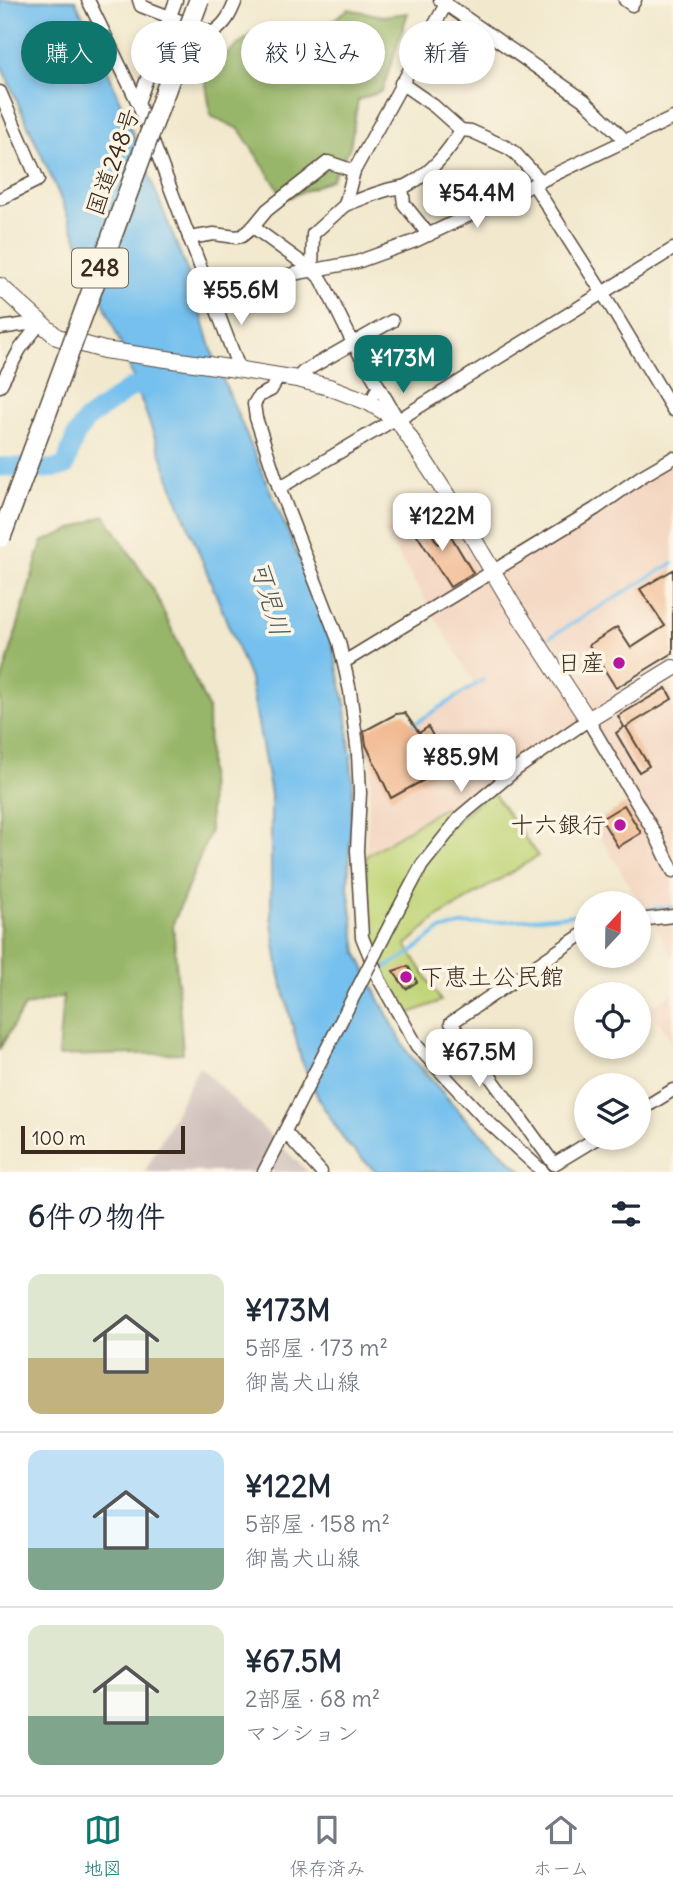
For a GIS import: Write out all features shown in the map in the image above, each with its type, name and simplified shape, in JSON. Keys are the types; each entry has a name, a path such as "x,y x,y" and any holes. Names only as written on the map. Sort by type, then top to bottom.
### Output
{"highway":[{"name":"国道248号","path":"1,537 199,0"}],"main road":[{"path":"0,286 57,337 104,351 297,379 330,387 368,402 397,419 460,514 492,572 588,720 673,668"}],"street":[{"path":"88,0 138,103 237,363 236,369"},
{"path":"139,0 141,6 212,33 229,19 236,0"},
{"path":"138,103 176,0"},
{"path":"625,0 632,5 635,0"},
{"path":"434,21 444,1 557,79 585,101 625,140"},
{"path":"345,205 355,171 400,84"},
{"path":"402,84 434,106 461,131 471,131 515,153 538,183 673,410"},
{"path":"0,92 38,180 0,199"},
{"path":"208,290 357,262 429,235 673,118"},
{"path":"312,271 313,234 345,205 402,187 424,174 454,143 461,131"},
{"path":"189,238 214,233 242,236 267,210 328,162 355,171"},
{"path":"402,187 404,204 429,235"},
{"path":"253,227 322,280 353,343 397,419"},
{"path":"279,488 397,419 673,249"},
{"path":"297,379 303,372 392,321"},
{"path":"0,328 41,322"},
{"path":"0,386 20,349 41,322"},
{"path":"279,376 271,390 259,396 254,404 256,418 279,488 339,642 350,691 360,793 358,849 362,937 377,973 417,1046 484,1118 543,1172"},
{"path":"368,402 379,387"},
{"path":"344,662 595,509 673,458"},
{"path":"264,1172 422,865 462,815 518,768 588,720 654,832 673,871"},
{"path":"651,919 673,916"},
{"path":"574,940 452,1023 554,1164 577,1150"},
{"path":"651,1104 673,1090"},
{"path":"287,1128 321,1172"}],"shaded area":[{"path":"673,458 673,957 651,921 651,891 633,891 593,825 634,798 588,720 455,824 443,807 366,856 373,750 476,686 384,531 448,496 492,571"},
{"path":"673,993 673,1044 651,1009"},
{"path":"199,1066 308,1172 145,1172"}],"green space":[{"path":"348,9 383,16 408,13 405,21 399,21 399,40 385,82 385,21 332,21"},
{"path":"241,43 241,84 384,84 382,91 358,100 350,147 331,180 285,199 239,129 211,116 206,84 227,84 227,54"},
{"path":"105,515 153,589 208,708 210,832 173,924 183,1053 58,1056 63,996 24,1007 0,1048 0,687 42,542"},
{"path":"491,790 538,856 435,919 406,945 441,1001 400,1017 372,962 366,856 444,807 455,823"}],"water":[{"name":"可児川","path":"0,0 75,0 85,21 21,21 21,84 113,84 193,286 215,361 329,629 346,708 353,783 348,887 357,952 408,1053 463,1116 523,1172 376,1172 347,1144 319,1100 301,1059 279,972 271,915 271,794 250,679 175,493 122,347 55,185 0,63"}],"building":[{"path":"418,512 438,544 451,536 473,573 450,587 407,519"},
{"path":"673,570 673,653 616,688 589,645 617,627 631,648 665,626 640,589"},
{"path":"666,688 672,699 626,727 649,766 639,772 616,733 624,727 618,716"},
{"path":"405,713 419,733 428,727 437,743 420,753 433,775 391,798 366,745 364,731 396,714"},
{"path":"624,805 641,833 618,847 601,819"},
{"name":"下恵土公民館","path":"408,966 417,982 406,989 393,971"}],"waterway":[{"path":"0,467 49,469 65,466 75,437 86,420 130,388 161,381"},
{"path":"550,637 673,563"},
{"path":"411,726 483,680"},
{"path":"347,754 372,751"},
{"path":"651,909 673,907"},
{"path":"378,972 409,954 440,930 461,925 574,915"}],"place":[{"name":"日産","path":"619,663"},
{"name":"十六銀行","path":"620,825"},
{"name":"下恵土公民館","path":"406,977"}]}
